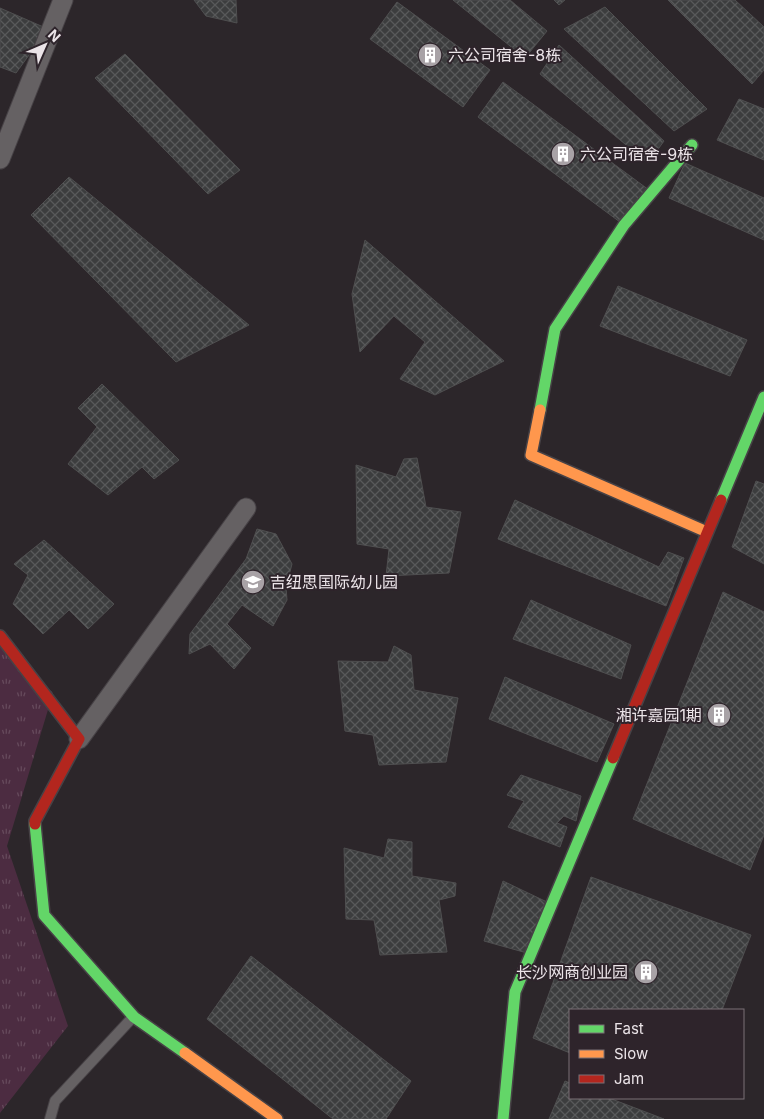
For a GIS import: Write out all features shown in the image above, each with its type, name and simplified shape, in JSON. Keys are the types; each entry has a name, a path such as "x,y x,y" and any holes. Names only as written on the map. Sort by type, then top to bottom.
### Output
{"street":[{"path":"0,159 63,0"},
{"path":"692,145 624,225 555,329 531,455 708,532"},
{"path":"503,1119 516,992 764,397"},
{"path":"246,508 79,739 36,821 44,914 134,1017 277,1119"},
{"path":"0,636 79,739"}],"lane":[{"path":"50,1119 55,1101 134,1017"}],"green space":[{"path":"0,638 53,693 7,846 68,1026 0,1113"}],"building":[{"path":"194,0 236,0 237,23 206,16"},
{"path":"453,0 510,0 547,31 525,58"},
{"path":"554,0 565,0 559,5"},
{"path":"668,0 735,0 764,27 764,70 752,84"},
{"name":"六公司宿舍-8栋","path":"397,2 490,70 463,107 370,39"},
{"path":"605,7 707,109 674,131 564,29"},
{"path":"0,8 48,29 16,73 0,67"},
{"path":"559,45 664,141 648,163 540,74"},
{"path":"125,54 240,170 208,194 95,78"},
{"name":"六公司宿舍-9栋","path":"503,82 649,190 624,225 478,117"},
{"path":"739,99 764,109 764,160 717,140"},
{"path":"685,163 764,198 764,240 669,198"},
{"path":"69,177 249,325 176,362 31,215"},
{"path":"365,240 504,361 435,395 400,379 425,342 394,316 360,352 352,294"},
{"path":"618,286 747,340 730,376 600,326"},
{"path":"102,384 179,460 154,479 142,467 108,495 68,464 97,427 78,408"},
{"path":"417,458 426,507 461,512 449,573 386,576 389,549 357,544 356,465 396,477 404,459"},
{"path":"756,481 764,484 764,564 732,547"},
{"path":"515,500 659,567 668,552 684,558 666,606 498,539"},
{"path":"257,529 276,534 292,564 286,587 287,600 273,626 242,605 227,624 251,648 234,669 210,644 189,654 190,634 246,559"},
{"path":"44,540 114,604 88,629 69,610 43,634 13,604 28,575 14,564"},
{"name":"湘许嘉园1期","path":"723,592 764,612 764,835 750,870 633,819"},
{"path":"531,600 631,645 621,679 513,639"},
{"path":"394,646 411,655 414,690 458,698 446,762 379,765 373,735 345,731 338,661 388,662"},
{"path":"505,677 614,724 597,762 489,719"},
{"path":"521,775 581,796 576,821 564,816 557,823 567,827 560,847 508,827 524,801 507,795"},
{"path":"388,839 412,842 412,876 456,883 455,896 439,900 447,952 380,955 374,920 346,919 344,848 384,858"},
{"name":"长沙网商创业园","path":"591,877 751,935 722,1009 569,1009 569,1053 533,1038"},
{"path":"503,881 547,902 527,953 484,941"},
{"path":"251,956 411,1081 386,1119 333,1119 207,1019"},
{"path":"565,1081 569,1083 569,1099 612,1099 664,1119 549,1119"}],"traffic: fast":[{"path":"540,410 555,329 624,225 692,145"},
{"path":"721,500 764,397"},
{"path":"503,1119 515,992 613,758"},
{"path":"35,824 44,915 134,1017 185,1053"}],"traffic: slow":[{"path":"540,410 531,455 707,532"},
{"path":"185,1053 277,1119"}],"traffic: jam":[{"path":"613,758 721,500"},
{"path":"0,636 79,739 35,824"}],"place":[{"name":"六公司宿舍-8栋","path":"430,55"},
{"name":"六公司宿舍-9栋","path":"563,154"},
{"name":"吉纽思国际幼儿园","path":"253,582"},
{"name":"湘许嘉园1期","path":"719,715"},
{"name":"长沙网商创业园","path":"646,972"}]}
